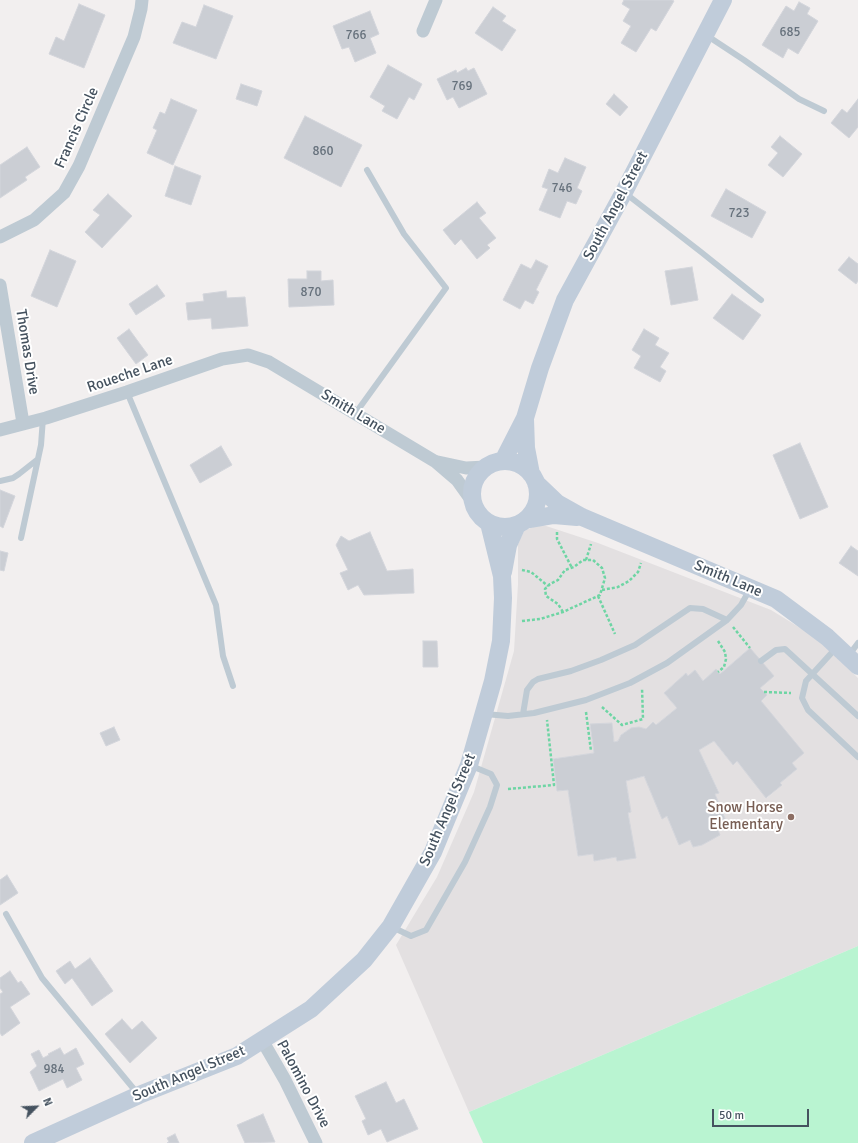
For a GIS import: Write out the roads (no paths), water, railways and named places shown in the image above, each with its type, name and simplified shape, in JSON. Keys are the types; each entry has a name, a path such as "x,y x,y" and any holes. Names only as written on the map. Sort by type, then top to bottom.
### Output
{"street":[{"name":"Francis Circle","path":"0,238 34,220 64,194 80,166 134,37 142,9 142,0"},
{"path":"423,31 436,0"},
{"name":"South Angel Street","path":"504,461 525,418 540,368 565,300 624,192 722,0"},
{"name":"Thomas Drive","path":"0,285 23,423"},
{"name":"Roueche Lane","path":"0,430 127,392 222,359 248,355 269,362"},
{"name":"Smith Lane","path":"269,362 436,462 457,480 472,501"},
{"name":"South Angel Street","path":"525,418 526,448 534,479"},
{"path":"504,461 513,462 523,466 534,479 538,494 536,505 532,513 521,523 508,527 498,527 482,518 476,510 472,501 472,491 474,482 486,467 494,463 504,461"},
{"name":"Smith Lane","path":"436,462 466,468 486,467"},
{"name":"Smith Lane","path":"534,479 557,503 582,517 776,599 850,653"},
{"name":"Smith Lane","path":"521,523 554,516 582,517"},
{"name":"South Angel Street","path":"33,1143 139,1095 237,1056 312,1009 364,960 391,926 433,852 469,765 493,681 501,641 504,598 502,576 490,523"},
{"name":"South Angel Street","path":"502,576 508,545 521,523"},
{"name":"Palomino Drive","path":"262,1040 285,1080 316,1143"}],"lane":[{"path":"705,34 799,99 824,111"},
{"path":"355,414 446,288 404,234 367,170"},
{"path":"624,192 761,300"},
{"path":"127,392 216,605 223,656 233,686"},
{"path":"21,538 41,445 44,418"},
{"path":"0,481 13,478 20,474 38,459"},
{"path":"484,714 508,716 524,714 586,700 630,683 667,663 726,620 742,605 750,589"},
{"path":"524,714 527,690 533,682 538,679 571,671 635,645 690,608 704,609 726,620"},
{"path":"761,661 776,650 785,649 858,716"},
{"path":"850,653 812,673 806,681 802,698 808,710 858,757"},
{"path":"391,926 411,936 426,930 465,862 490,807 497,785 491,774 469,765"},
{"path":"6,914 42,978 139,1095"}],"place":[{"name":"Snow Horse Elementary","path":"791,817"}]}
